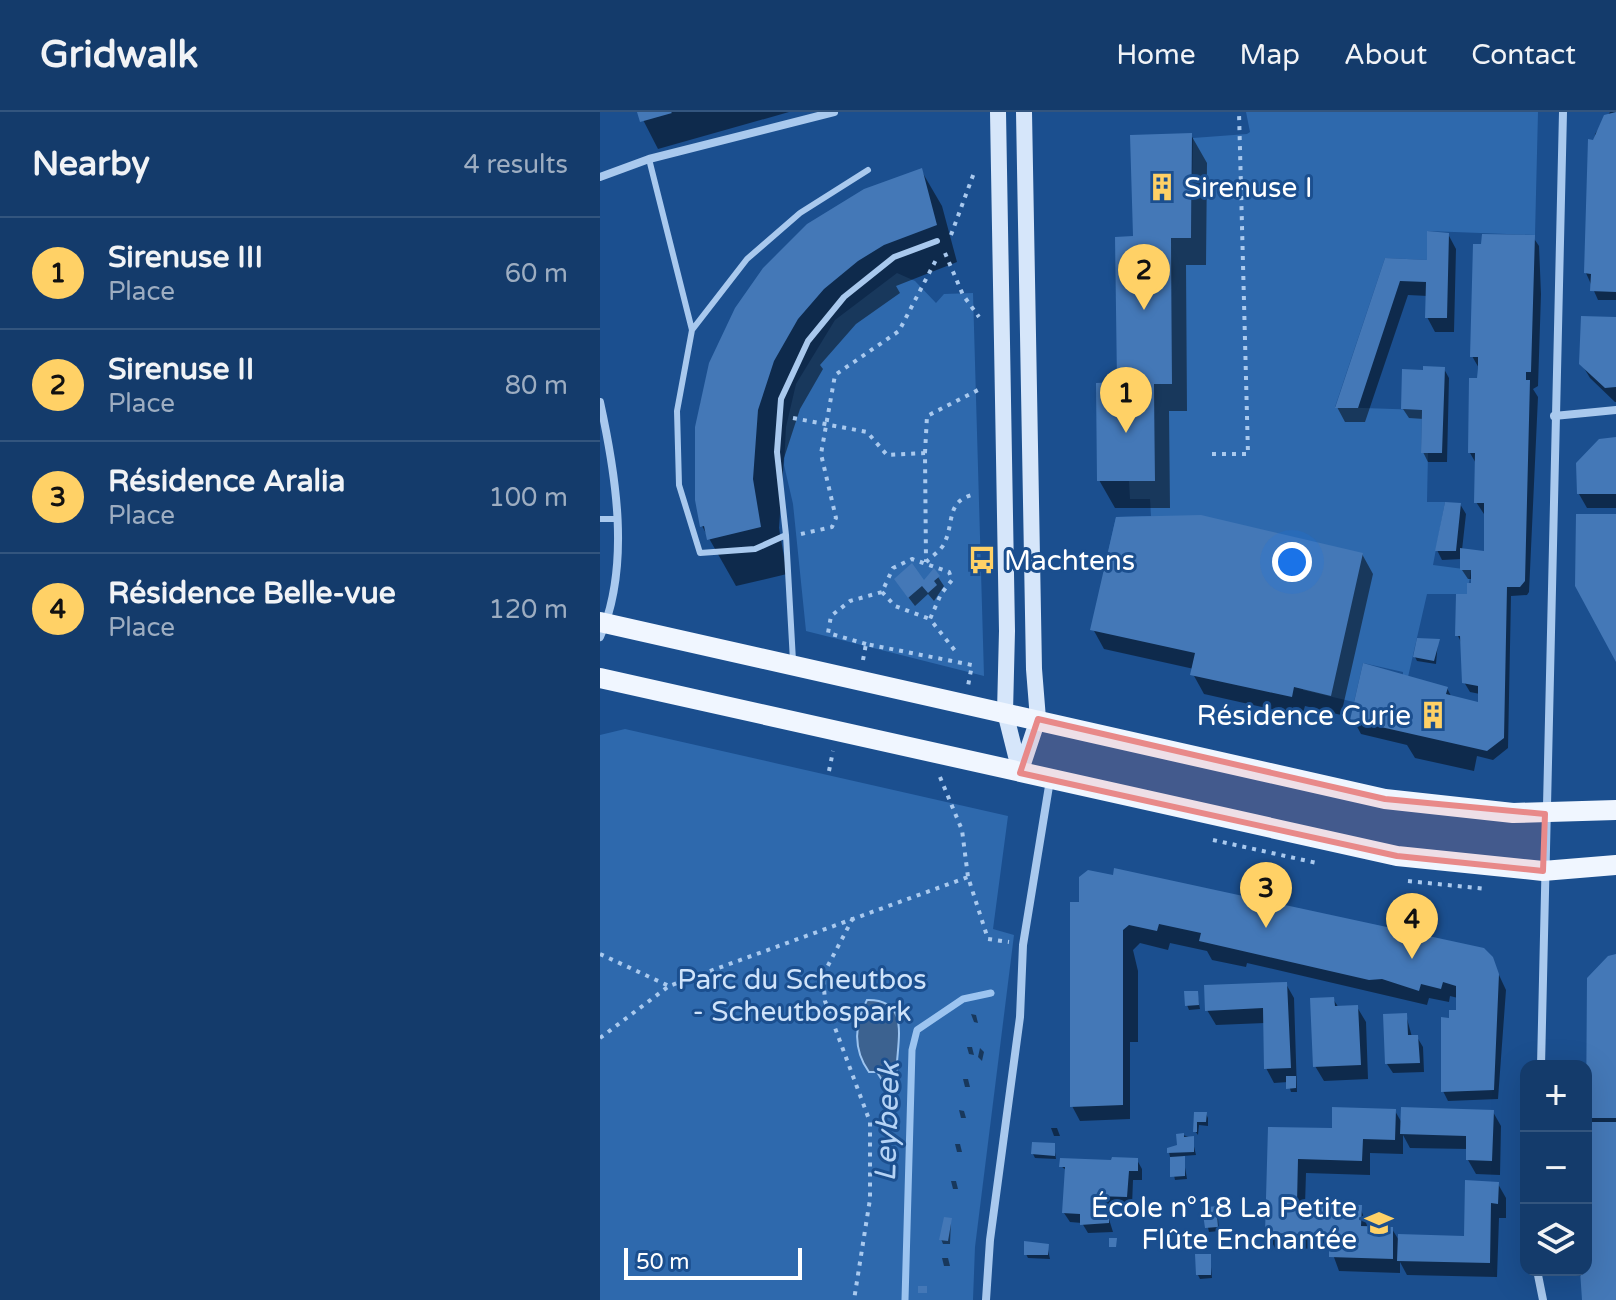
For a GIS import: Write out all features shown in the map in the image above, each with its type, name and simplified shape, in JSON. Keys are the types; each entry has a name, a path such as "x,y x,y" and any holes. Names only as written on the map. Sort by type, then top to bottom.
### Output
{"main road":[{"path":"602,627 793,664 1385,799 1455,810 1545,814 1616,810"},
{"path":"600,678 1397,856 1543,871 1616,865"}],"street":[{"path":"600,177 649,159 834,112"},
{"path":"998,112 1005,712 1020,773"},
{"path":"1020,773 1038,719 1034,669 1024,112"},
{"path":"1541,1060 1543,871 1563,112"},
{"path":"1001,323 1028,322"},
{"path":"600,402 611,453 617,519 613,584 602,627"},
{"path":"1554,416 1616,410"},
{"path":"986,1300 990,1240 1020,1017 1023,945 1050,779"},
{"path":"1538,1276 1543,1300"}],"lane":[{"path":"649,159 692,330 677,411 679,485 700,553 755,549 786,535"},
{"path":"692,330 747,259 800,213 868,170"},
{"path":"793,664 786,535 777,452 781,399 808,341 844,297 894,257 937,241"},
{"path":"600,519 617,519"}],"path":[{"path":"1212,454 1248,454 1239,112"},
{"path":"786,535 832,527 836,518 821,454 835,375 899,331 936,259 944,252 975,170"},
{"path":"949,260 963,295 979,317"},
{"path":"930,619 941,594 952,580 949,572 925,565 927,416 980,389"},
{"path":"780,416 867,432 887,455 925,453"},
{"path":"926,562 944,545 952,509 964,497 976,494"},
{"path":"926,562 912,559 893,568 882,592 850,601 831,616 828,633 866,644 972,665 968,686"},
{"path":"882,592 895,606 930,619 956,652"},
{"path":"863,660 866,644"},
{"path":"829,771 833,751"},
{"path":"939,777 962,830 968,877 988,939 1023,945"},
{"path":"600,1038 669,986 854,916 968,877"},
{"path":"854,916 823,975 825,1001 870,1122 870,1199 854,1300"},
{"path":"600,954 669,986"}],"highlighted area":[{"path":"1038,719 1385,799 1545,814 1543,871 1397,856 1020,773"}],"green space":[{"path":"1246,112 1538,112 1535,235 1428,231 1427,260 1385,258 1335,407 1422,410 1421,452 1428,453 1427,502 1445,502 1433,565 1471,570 1467,594 1427,594 1408,677 1403,676 1403,672 1363,663 1354,702 1303,690 1312,638 1104,570 1116,517 1151,516 1150,499 1130,499 1129,481 1155,480 1154,384 1172,383 1171,238 1191,237 1193,138 1247,134 1250,132"},
{"path":"897,273 915,281 936,303 944,294 973,293 984,676 806,631 793,504 784,465 786,427 796,384 835,320"},
{"name":"Parc du Scheutbos - Scheutbospark","path":"625,729 1008,816 993,929 1014,935 975,1247 973,1300 600,1300 600,735"}],"shaded area":[{"path":"867,1000 889,1005 898,1020 895,1101 877,1072 869,1072 860,1055 858,1028"}],"building":[{"path":"637,112 671,112 672,113 640,122"},
{"path":"1616,112 1616,292 1590,291 1591,274 1584,273 1588,139 1593,140 1604,115"},
{"path":"1192,133 1191,238 1171,238 1172,384 1154,384 1155,481 1097,481 1096,383 1117,382 1115,237 1133,236 1130,135"},
{"path":"922,168 937,225 884,245 858,261 824,289 798,319 774,361 758,410 753,479 761,527 707,540 704,526 700,527 695,500 695,427 709,363 735,308 763,268 807,224 864,189"},
{"path":"1427,231 1449,233 1447,318 1425,318 1426,282 1400,281 1358,408 1335,408 1385,258 1427,260"},
{"path":"1482,234 1535,235 1531,372 1526,372 1526,380 1530,380 1525,581 1520,587 1507,587 1504,738 1487,751 1350,720 1363,663 1448,687 1446,694 1478,702 1478,686 1462,683 1460,636 1455,636 1456,594 1467,594 1467,583 1471,583 1471,570 1460,570 1460,548 1484,551 1484,503 1474,503 1475,453 1468,453 1469,378 1477,378 1478,368 1478,357 1470,357 1473,244 1481,244"},
{"path":"1581,316 1616,317 1616,387 1605,388 1579,364"},
{"path":"1423,366 1445,367 1442,453 1421,453 1422,410 1401,409 1402,369 1423,370"},
{"path":"1616,437 1616,494 1577,494 1576,463 1599,439"},
{"path":"1445,502 1461,503 1456,551 1435,551"},
{"path":"1576,514 1616,514 1616,662 1575,586"},
{"path":"1201,515 1363,553 1331,696 1294,687 1292,697 1190,675 1195,653 1090,630 1116,517"},
{"path":"912,563 924,580 934,568 940,576 934,581 937,585 928,593 922,586 908,598 894,579"},
{"path":"1417,638 1440,639 1434,661 1413,657"},
{"path":"1114,868 1484,948 1493,957 1499,974 1494,1090 1441,1092 1441,1017 1449,1018 1449,1010 1456,1010 1456,986 1443,982 1441,989 1421,984 1419,991 1382,979 1369,980 1199,941 1201,933 1159,924 1157,931 1129,925 1123,930 1123,1105 1070,1107 1070,902 1079,902 1079,877 1088,870 1113,875"},
{"path":"1616,954 1616,1118 1592,1118 1592,1060 1586,1060 1587,978 1608,956"},
{"path":"1287,982 1291,1068 1264,1069 1263,1008 1205,1011 1204,985"},
{"path":"1184,991 1198,991 1199,1005 1185,1006"},
{"path":"1334,997 1335,1006 1358,1005 1361,1065 1313,1067 1310,998"},
{"path":"1407,1013 1408,1035 1418,1035 1420,1063 1385,1064 1383,1014"},
{"path":"1286,1076 1296,1076 1296,1088 1286,1089"},
{"path":"1332,1107 1396,1109 1395,1140 1363,1139 1362,1161 1298,1159 1297,1203 1362,1205 1361,1226 1393,1227 1393,1259 1329,1257 1329,1235 1265,1233 1268,1127 1332,1128"},
{"path":"1401,1107 1494,1110 1492,1161 1466,1160 1466,1136 1400,1134"},
{"path":"1194,1112 1207,1112 1206,1122 1197,1122 1197,1132 1193,1132"},
{"path":"1592,1122 1616,1122 1616,1300 1582,1300 1580,1276 1592,1276"},
{"path":"1184,1133 1184,1137 1194,1136 1194,1152 1167,1153 1167,1148 1177,1145 1176,1134"},
{"path":"1032,1142 1055,1143 1055,1156 1031,1154"},
{"path":"1185,1156 1185,1176 1170,1177 1170,1157"},
{"path":"1112,1157 1138,1158 1138,1171 1129,1171 1127,1197 1095,1196 1094,1214 1109,1214 1109,1223 1080,1225 1080,1214 1062,1213 1065,1167 1059,1167 1060,1158 1111,1160"},
{"path":"1465,1180 1499,1182 1498,1204 1491,1203 1490,1263 1397,1261 1398,1234 1464,1236"},
{"path":"1223,1206 1224,1213 1217,1214 1218,1227 1205,1228 1202,1207"},
{"path":"944,1217 952,1218 948,1241 939,1240"},
{"path":"1109,1238 1117,1238 1116,1247 1109,1247"},
{"path":"1024,1241 1049,1244 1048,1255 1024,1255"},
{"path":"1195,1254 1211,1254 1211,1275 1196,1275"},
{"path":"918,1286 927,1286 927,1293 918,1293"}],"waterway":[{"name":"Leybeek","path":"905,1300 912,1050 917,1030 963,999 991,993"}],"place":[{"name":"Sirenuse I","path":"1162,187"},
{"name":"Sirenuse II","path":"1144,310"},
{"name":"Sirenuse III","path":"1126,433"},
{"name":"Machtens","path":"982,560"},
{"name":"Résidence Curie","path":"1433,715"},
{"name":"Résidence Aralia","path":"1266,928"},
{"name":"Résidence Belle-vue","path":"1412,959"},
{"name":"École n°18 La Petite Flûte Enchantée","path":"1379,1223"}]}
